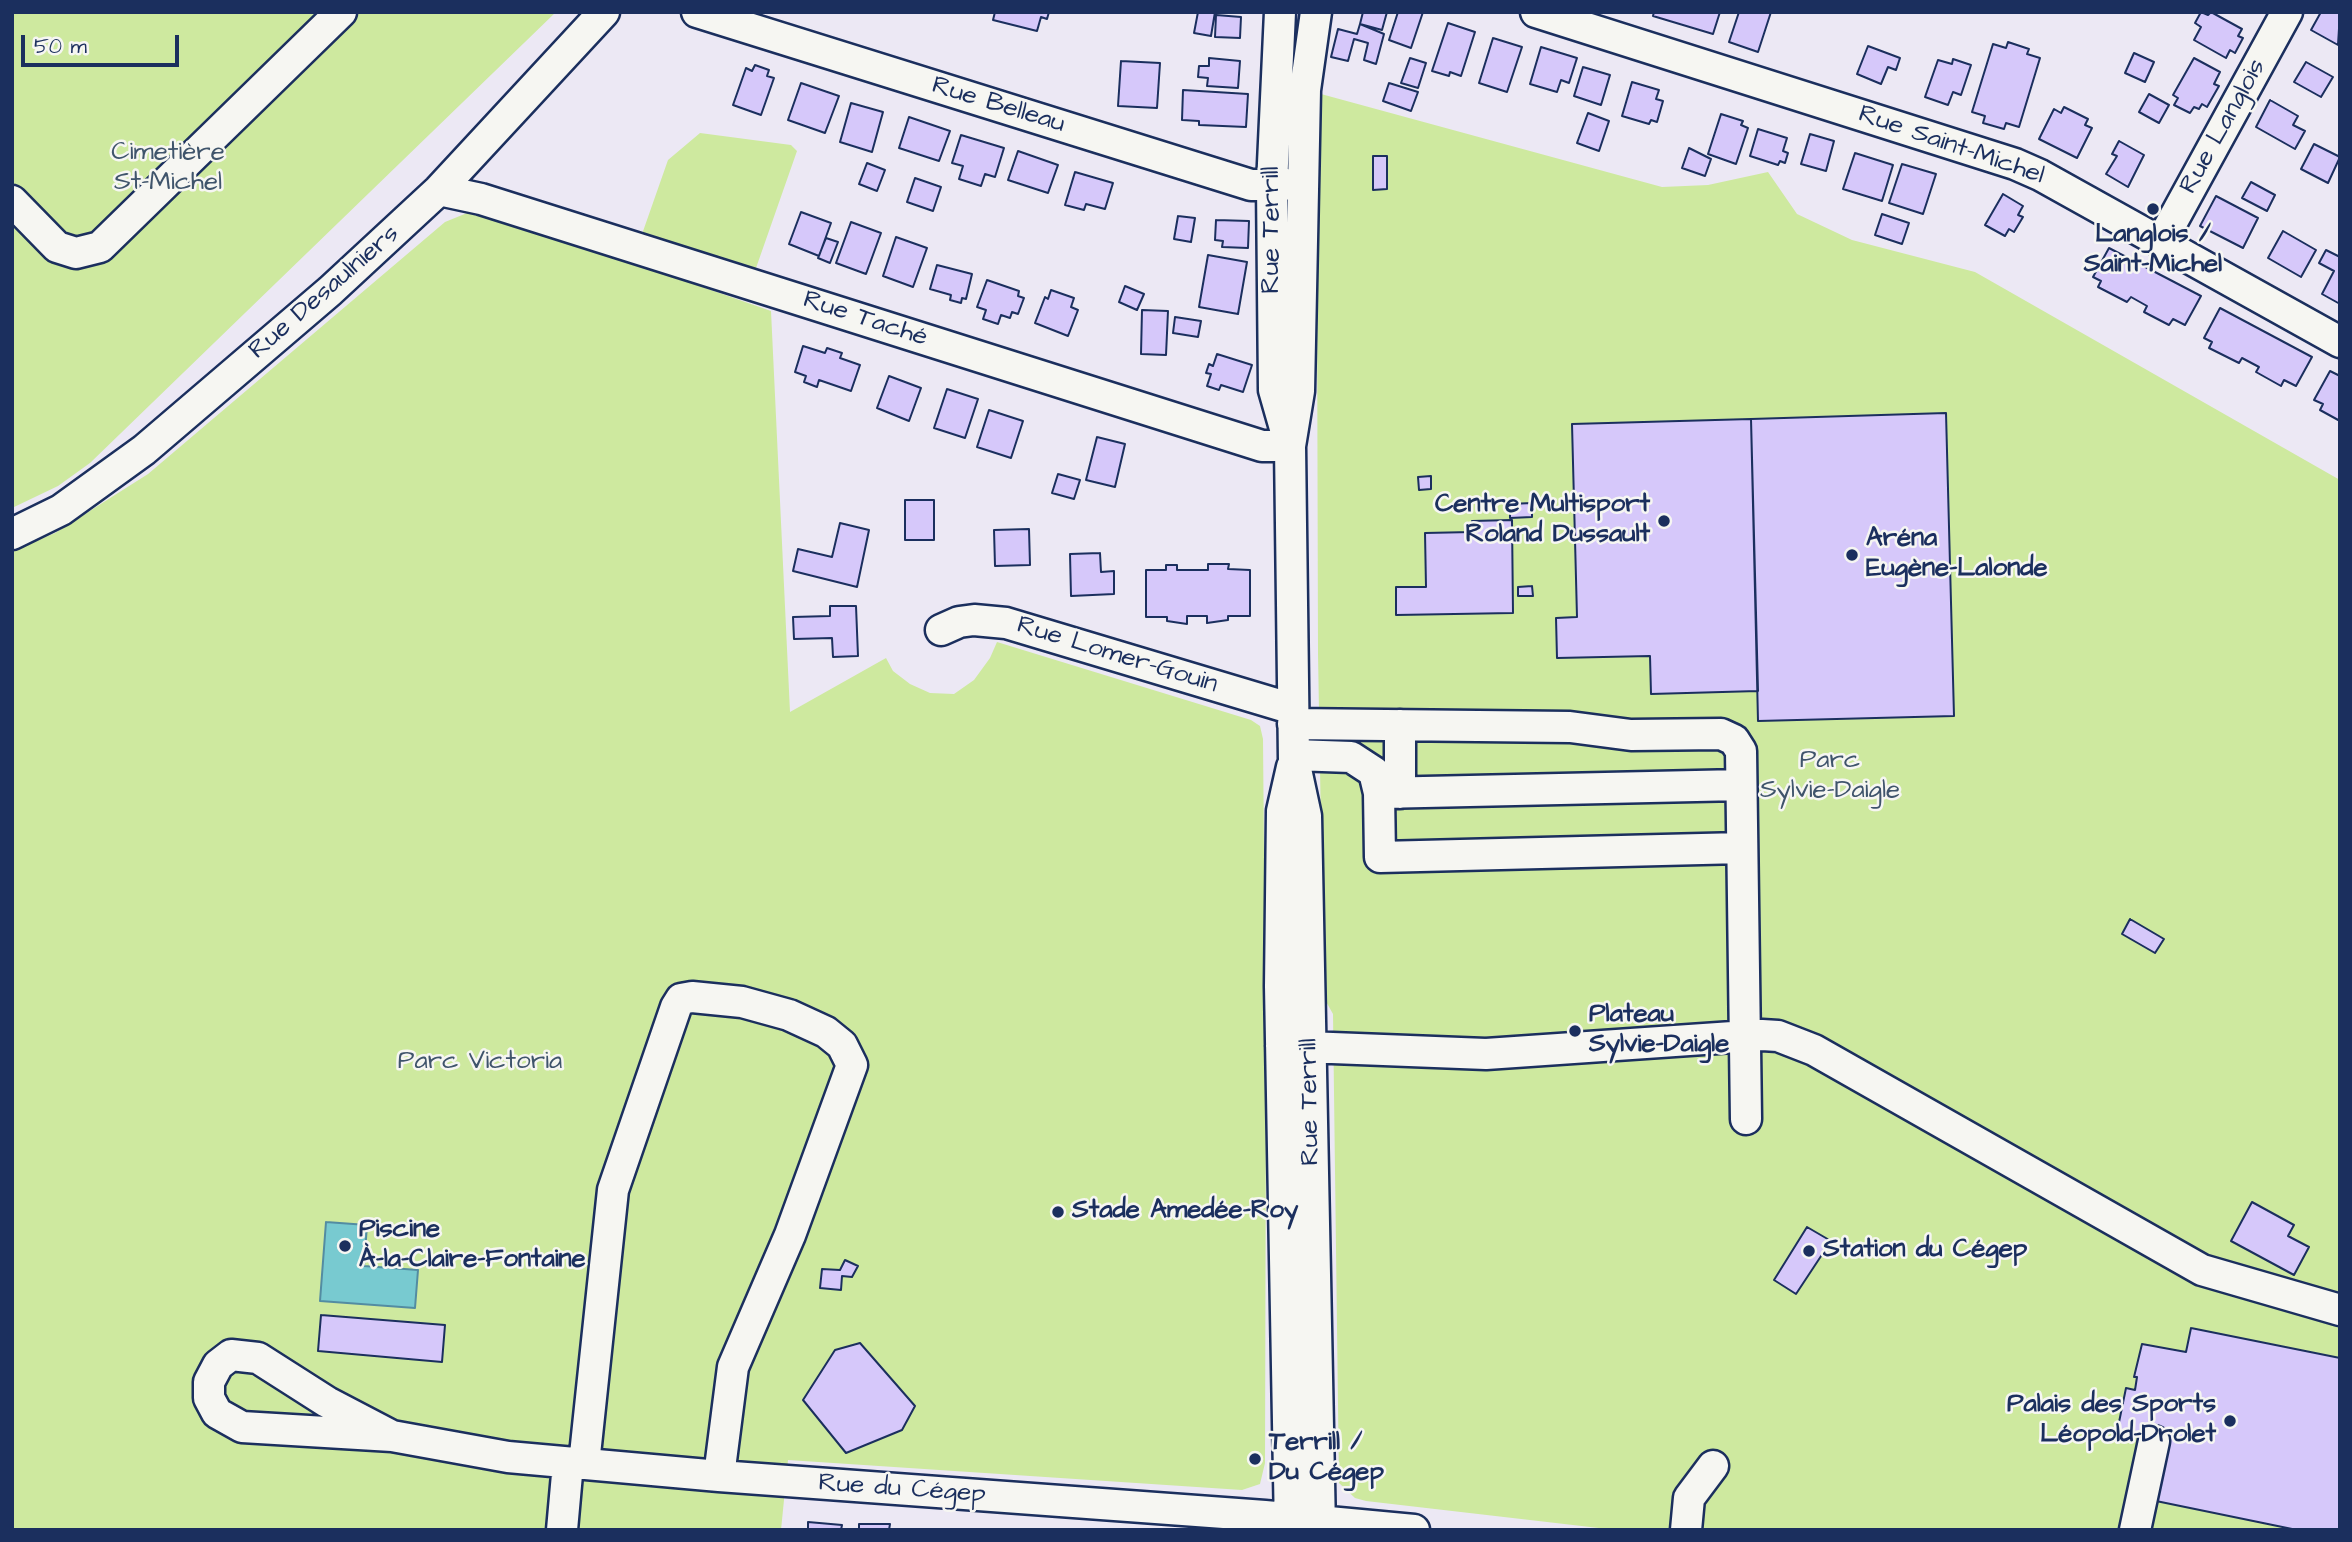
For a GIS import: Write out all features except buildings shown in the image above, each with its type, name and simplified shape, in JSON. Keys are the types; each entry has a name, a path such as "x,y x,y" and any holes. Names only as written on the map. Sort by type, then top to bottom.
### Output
{"street":[{"path":"12,201 57,247 76,253 100,247 341,12"},
{"name":"Rue Desaulniers","path":"12,534 61,510 144,450 330,292 439,190 604,12"},
{"name":"Rue Belleau","path":"697,12 1251,185 1301,184"},
{"name":"Rue Terrill","path":"1280,12 1272,185 1274,390 1290,446"},
{"name":"Rue Terrill","path":"1316,12 1305,90 1301,184 1300,391 1290,446 1294,758 1306,816 1320,1525"},
{"name":"Rue Saint-Michel","path":"1536,12 1987,153 2040,175 2340,342"},
{"name":"Rue Langlois","path":"2161,242 2287,12"},
{"name":"Rue Taché","path":"439,190 481,199 1262,446 1290,446"},
{"name":"Rue Lomer-Gouin","path":"941,630 959,622 974,620 1006,623 1293,716 1400,725 1570,727 1631,735 1721,734 1734,740 1741,751 1746,1119"},
{"path":"1400,725 1381,857 1742,848"},
{"path":"1294,758 1352,757 1374,772 1390,793"},
{"name":"Rue Terrill","path":"1290,1524 1281,1046 1282,811 1294,758"},
{"path":"1390,793 1741,785"},
{"path":"562,1530 576,1463 613,1190 676,1007 681,999 692,997 741,1002 789,1016 826,1032 842,1045 852,1065 790,1235 733,1367 719,1476"},
{"path":"1281,1046 1486,1054 1778,1036 1814,1050 2205,1272 2340,1310"},
{"name":"Rue du Cégep","path":"392,1436 327,1402 258,1358 231,1355 218,1365 209,1382 209,1398 217,1413 242,1427 392,1436 463,1451 719,1476 1290,1524 1414,1530"},
{"path":"2135,1530 2154,1441"},
{"path":"1686,1530 1689,1498 1713,1466"}],"green space":[{"name":"Cimetière St-Michel","path":"12,12 556,12 90,463 58,486 12,508"},
{"name":"Parc Sylvie-Daigle","path":"1321,94 1662,187 1708,185 1768,172 1797,214 1852,240 1975,272 2340,480 2340,1530 1616,1530 1366,1501 1355,1498 1339,1483 1333,1014 1324,998 1318,654 1317,280"},
{"path":"700,133 791,145 797,151 756,268 751,271 641,237 668,160"},
{"name":"Parc Victoria","path":"472,211 499,216 771,311 790,712 886,658 893,671 910,684 930,693 954,694 974,680 990,658 997,642 1251,720 1260,726 1263,739 1266,1085 1265,1463 1260,1484 1242,1490 788,1460 781,1530 12,1530 12,551 55,533 148,474 445,222"}],"water":[{"name":"Piscine À-la-Claire-Fontaine","path":"326,1222 367,1225 364,1266 418,1270 415,1308 320,1301"}],"place":[{"name":"Langlois / Saint-Michel","path":"2153,209"},
{"name":"Centre Multisport Roland Dussault","path":"1664,521"},
{"name":"Aréna Eugène-Lalonde","path":"1852,555"},
{"name":"Plateau Sylvie-Daigle","path":"1575,1031"},
{"name":"Stade Amedée-Roy","path":"1058,1212"},
{"name":"Piscine À-la-Claire-Fontaine","path":"345,1246"},
{"name":"Station du Cégep","path":"1809,1251"},
{"name":"Palais des Sports Léopold-Drolet","path":"2230,1421"},
{"name":"Terrill / Du Cégep","path":"1255,1459"}]}
